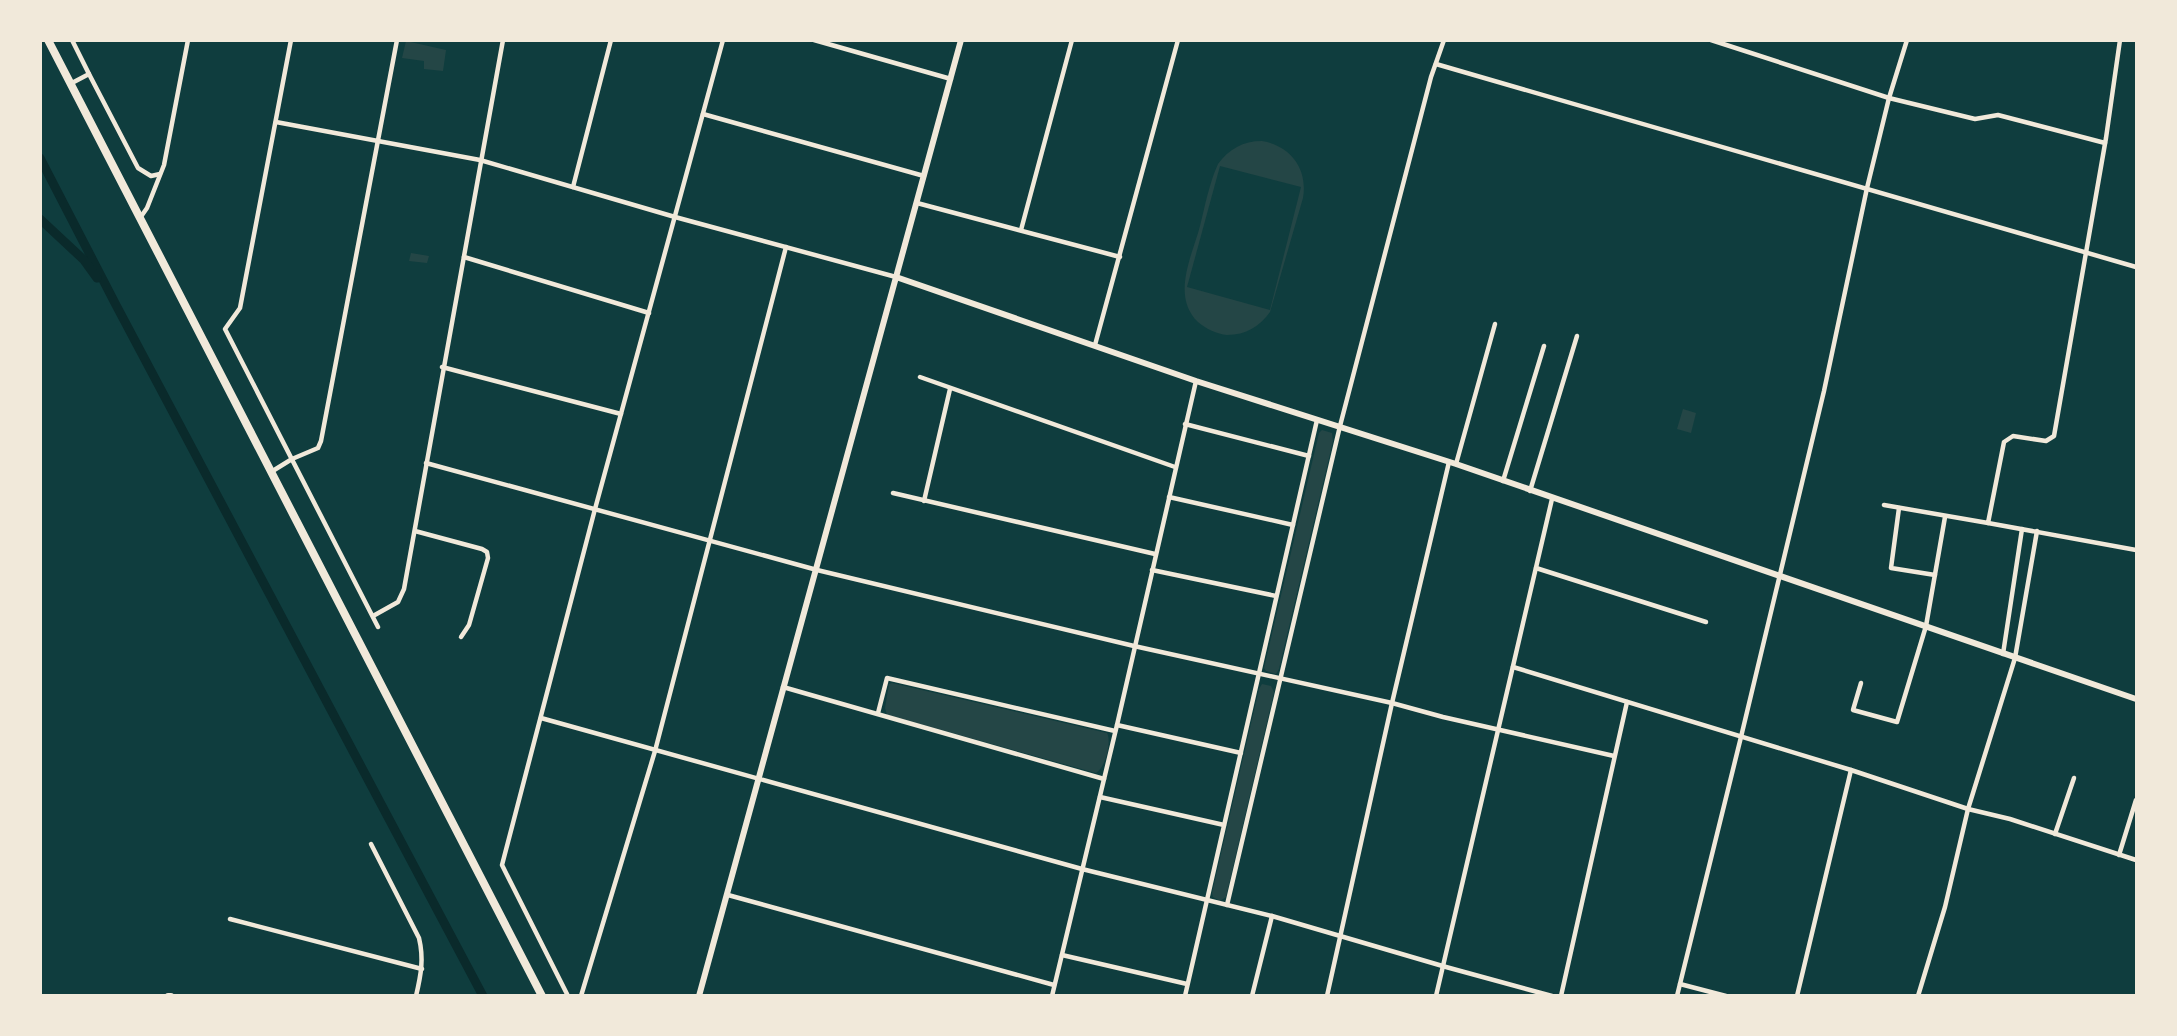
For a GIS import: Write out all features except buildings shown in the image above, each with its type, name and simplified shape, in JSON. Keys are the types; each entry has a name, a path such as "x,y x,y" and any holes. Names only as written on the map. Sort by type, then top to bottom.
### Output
{"main road":[{"path":"48,40 542,996"}],"street":[{"path":"72,40 138,168 145,174 153,176 160,174"},
{"path":"140,218 147,208 166,153 188,40"},
{"path":"291,40 240,308 225,329 378,627"},
{"path":"271,472 318,447 321,441 397,40"},
{"path":"373,616 398,602 404,589 442,367 503,40"},
{"path":"573,187 611,40"},
{"path":"568,996 502,865 595,509 723,40"},
{"path":"814,40 951,79"},
{"path":"699,996 962,40"},
{"path":"1021,230 1072,40"},
{"path":"1095,345 1178,40"},
{"path":"1227,905 1340,426 1444,40"},
{"path":"1711,40 1889,98 1975,119 1998,115 2105,144"},
{"path":"1677,996 1824,391 1867,188 1889,98 1907,40"},
{"path":"1988,523 2004,442 2010,437 2017,436 2046,441 2055,434 2105,144 2120,40"},
{"path":"1436,64 2136,267"},
{"path":"70,84 89,74"},
{"path":"703,114 924,176"},
{"path":"276,122 480,160 675,217 896,277 1196,381 1452,463 2136,699"},
{"path":"153,176 157,181"},
{"path":"917,203 1120,256"},
{"path":"581,996 655,751 786,247"},
{"path":"464,256 649,313"},
{"path":"1327,996 1392,703 1452,463 1495,324"},
{"path":"1530,491 1577,336"},
{"path":"1503,481 1544,346"},
{"path":"442,367 621,414"},
{"path":"920,377 1175,467"},
{"path":"1052,996 1196,381"},
{"path":"924,501 950,389"},
{"path":"1185,996 1317,420"},
{"path":"1185,424 1309,456"},
{"path":"426,463 817,570 1134,646 1392,703 1614,756"},
{"path":"893,493 1155,554"},
{"path":"1169,497 1293,525"},
{"path":"1436,996 1552,499"},
{"path":"1884,505 2136,550"},
{"path":"1899,508 1891,568 1935,575"},
{"path":"1861,683 1853,710 1897,723 1926,626 1945,517"},
{"path":"2002,654 2022,529"},
{"path":"415,531 487,552 488,558 469,625 461,637"},
{"path":"1918,996 1945,907 1968,809 2015,658 2037,531"},
{"path":"1536,568 1706,622"},
{"path":"1152,570 1276,596"},
{"path":"1513,667 1851,770 1968,809 2010,819 2136,860"},
{"path":"878,713 886,678 1115,731"},
{"path":"783,687 1104,779"},
{"path":"1561,996 1627,702"},
{"path":"541,718 1082,869 1272,916 1552,996"},
{"path":"1117,724 1240,753"},
{"path":"1797,996 1851,770"},
{"path":"2055,834 2074,778"},
{"path":"1100,798 1224,825"},
{"path":"2119,855 2136,800"},
{"path":"371,844 420,938 422,969 416,996"},
{"path":"728,895 1054,985"},
{"path":"1252,996 1272,916"},
{"path":"230,919 422,969"},
{"path":"1062,955 1187,984"},
{"path":"1680,984 1726,996"}],"shaded area":[{"path":"406,41 446,50 443,71 424,69 424,61 402,58"},
{"path":"1262,141 1281,148 1295,160 1303,178 1303,198 1270,312 1252,329 1227,335 1204,327 1190,312 1186,300 1186,276 1218,164 1237,147 1249,142","holes":["1220,166 1301,187 1270,310 1187,287"]},
{"path":"411,253 429,256 427,263 409,261"},
{"path":"1683,409 1696,413 1691,433 1677,429"},
{"path":"1322,430 1332,433 1333,441 1276,674 1264,668 1319,433"},
{"path":"889,684 1107,733 1109,742 1105,761 1096,773 887,715 885,708"},
{"path":"1262,684 1271,686 1274,692 1226,897 1220,901 1213,897 1212,893"}],"waterway":[{"path":"40,158 483,996"},
{"path":"40,219 84,260 97,278"}]}
